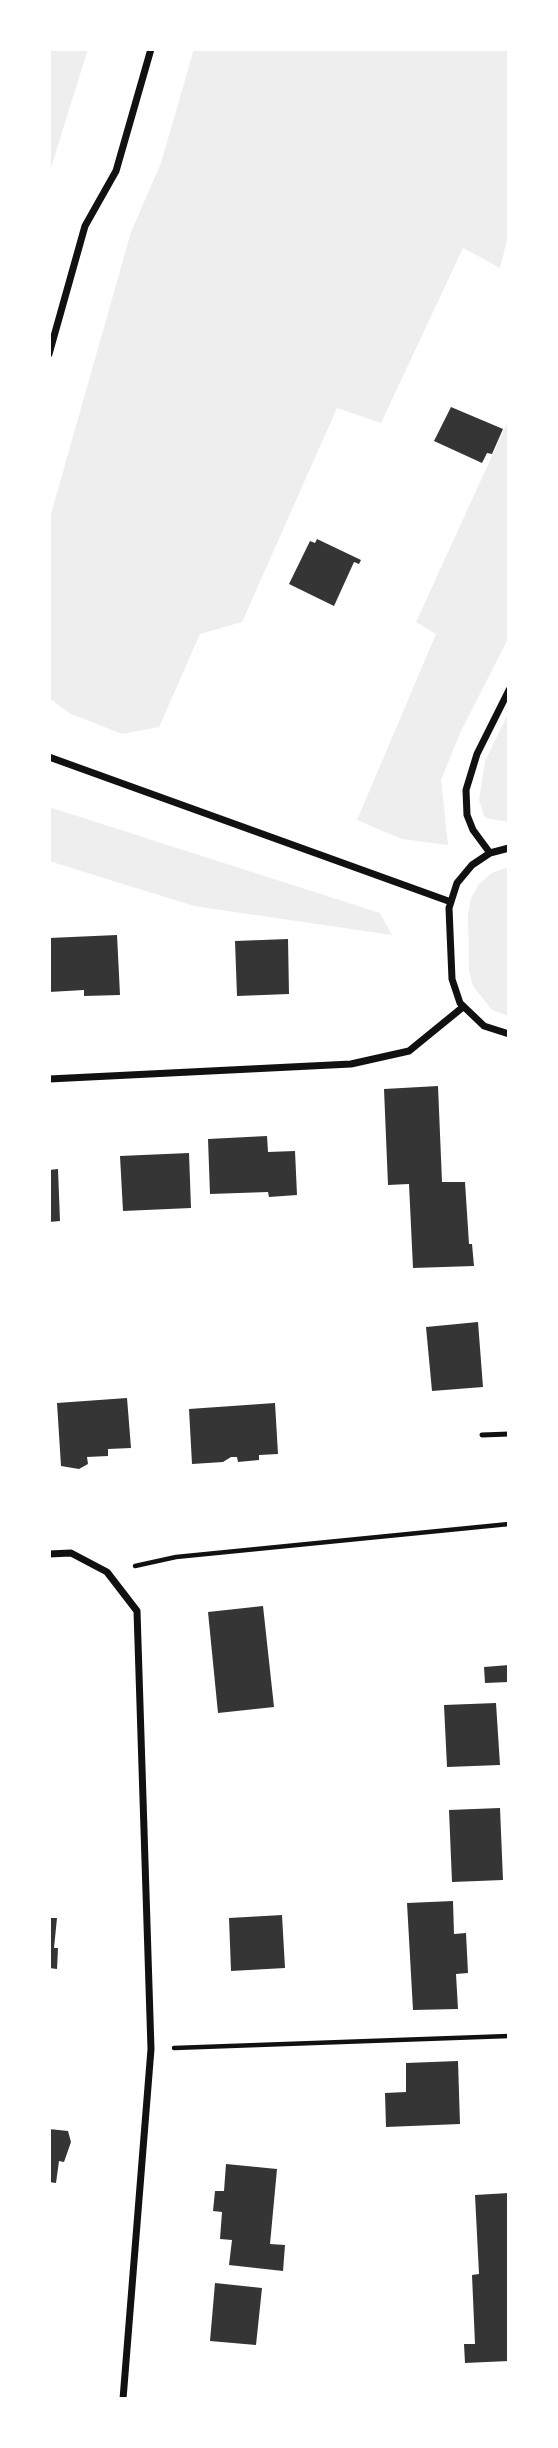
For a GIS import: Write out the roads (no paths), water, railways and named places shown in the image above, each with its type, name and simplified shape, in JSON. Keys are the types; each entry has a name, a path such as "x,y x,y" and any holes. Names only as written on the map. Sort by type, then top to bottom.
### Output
{"street":[{"path":"49,354 85,226 116,171 151,49"},
{"path":"491,853 473,830 467,815 466,790 477,754 509,690"},
{"path":"49,757 451,902"},
{"path":"509,848 491,853 463,874 451,902 452,979 463,1007 484,1026 509,1034"},
{"path":"49,1079 351,1064 408,1051 463,1007"},
{"path":"49,1554 71,1553 107,1572 137,1611 150,2049 123,2399"}],"lane":[{"path":"482,1435 509,1434"}]}
